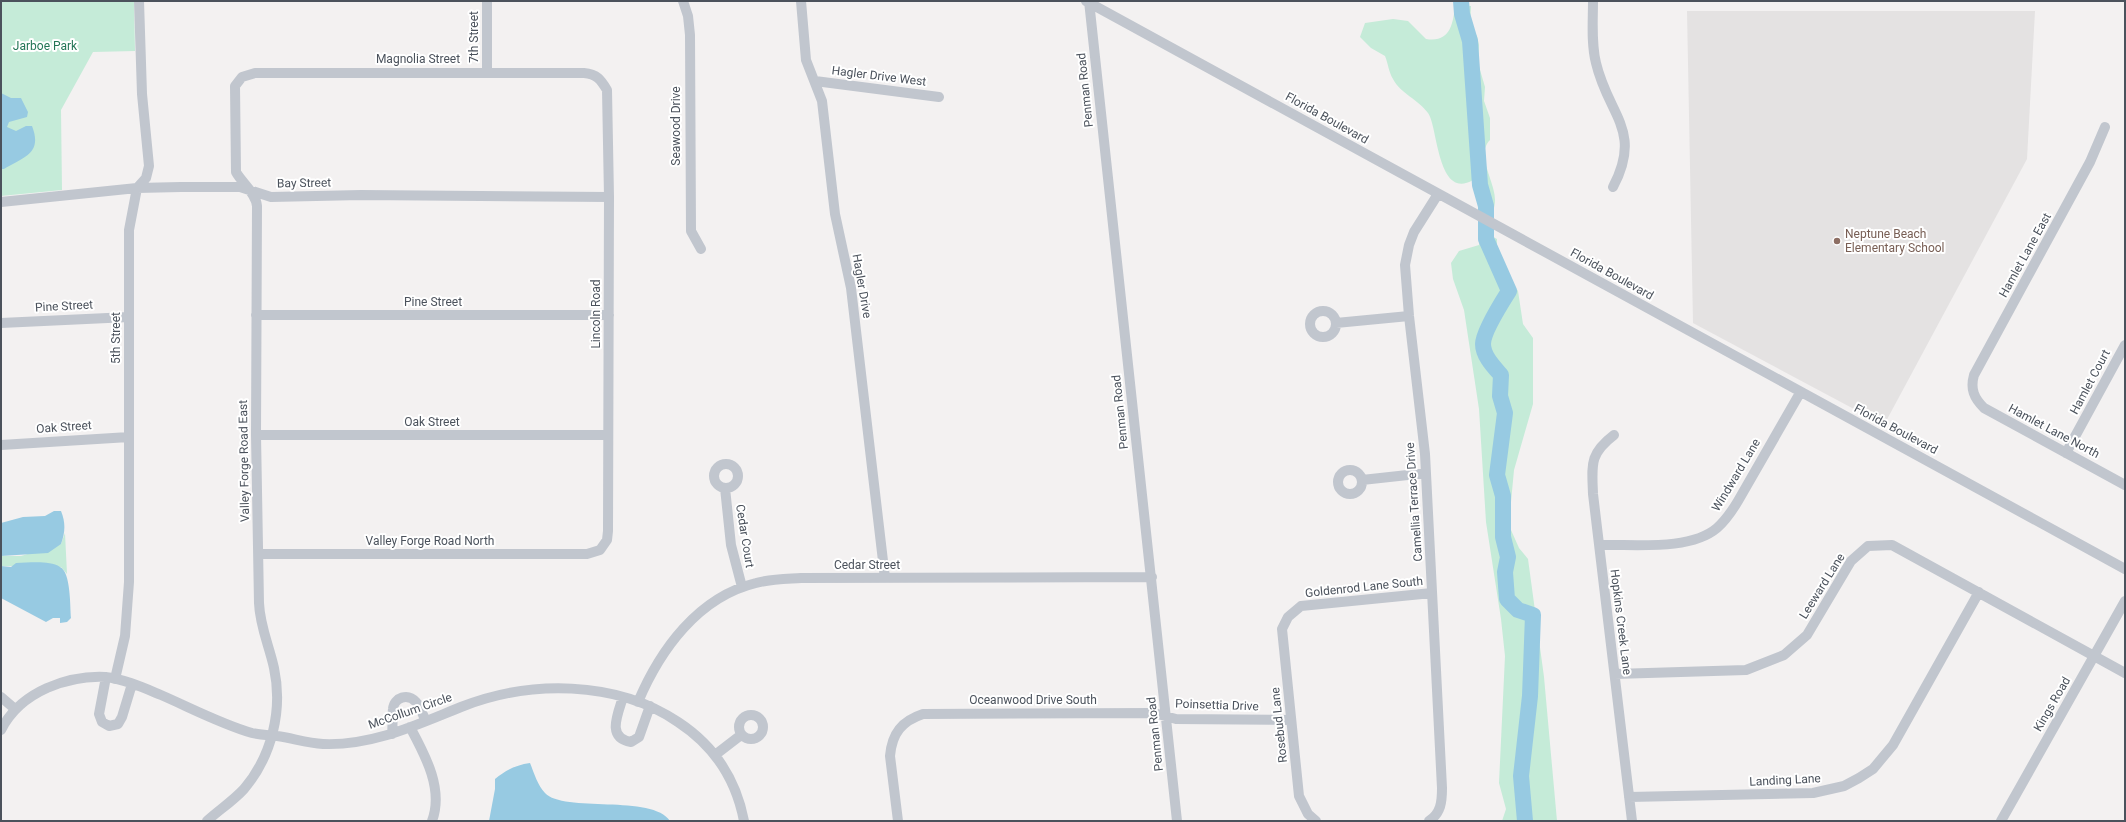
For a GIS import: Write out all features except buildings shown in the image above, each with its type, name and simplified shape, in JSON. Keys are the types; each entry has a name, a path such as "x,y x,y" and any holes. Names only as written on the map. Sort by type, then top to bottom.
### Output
{"street":[{"name":"5th Street","path":"132,684 122,717 118,724 109,726 102,722 99,714 125,636 128,595 129,230 137,188 146,178 149,166 142,94 139,1"},
{"name":"7th Street","path":"487,1 487,73"},
{"name":"Seawood Drive","path":"683,1 688,16 690,35 691,231 701,248"},
{"name":"Hagler Drive","path":"801,1 806,60 822,101 837,229 852,288 885,578"},
{"name":"Florida Boulevard","path":"1090,1 1800,393 1991,494 2125,569"},
{"name":"Penman Road","path":"1090,1 1113,239 1152,577 1177,821"},
{"path":"1593,1 1596,61 1605,89 1620,122 1625,138 1626,154 1622,170 1613,187"},
{"name":"Magnolia Street","path":"238,81 248,74 255,72 584,73 593,74 599,78"},
{"name":"Lincoln Road","path":"599,78 607,90 609,197 608,531 607,540 600,550"},
{"name":"Valley Forge Road East","path":"207,821 237,796 258,770 272,736 278,711 278,695 274,667 260,619 256,435 257,198 236,172 234,92 238,81"},
{"name":"Hagler Drive West","path":"815,81 939,96"},
{"name":"Hamlet Lane East","path":"1974,396 1972,384 1974,375 2090,162 2105,127"},
{"name":"Bay Street","path":"1,202 137,188 240,187 271,197 361,195 609,197"},
{"name":"Camellia Terrace Drive","path":"1432,819 1440,808 1442,788 1426,473 1405,265 1407,250 1414,232 1438,194"},
{"name":"Pine Street","path":"256,315 609,315"},
{"path":"1336,323 1409,316"},
{"name":"Pine Street","path":"1,323 128,317"},
{"name":"Hamlet Court","path":"2066,453 2125,345"},
{"name":"Windward Lane","path":"1600,545 1685,542 1702,537 1716,529 1728,517 1738,501 1800,393"},
{"name":"Hamlet Lane North","path":"1974,396 1984,408 2125,485"},
{"name":"Oak Street","path":"256,435 608,435"},
{"name":"Hopkins Creek Lane","path":"1614,435 1602,444 1593,459 1593,494 1632,821"},
{"name":"Oak Street","path":"1,445 129,437"},
{"path":"1362,480 1426,473"},
{"name":"Cedar Court","path":"725,488 731,545 742,587"},
{"name":"Leeward Lane","path":"1615,674 1746,670 1784,655 1807,635 1851,561 1868,546 1892,545 2125,673"},
{"name":"Valley Forge Road North","path":"259,554 587,554 600,550"},
{"name":"Cedar Street","path":"638,702 654,667 679,632 706,608 742,587 779,579 1152,577"},
{"name":"Landing Lane","path":"1629,797 1813,793 1844,786 1859,778 1873,769 1893,745 1979,592"},
{"name":"Goldenrod Lane South","path":"1283,624 1294,611 1302,606 1432,593"},
{"name":"Kings Road","path":"2001,821 2125,601"},
{"name":"Rosebud Lane","path":"1283,624 1282,636 1299,796 1301,803 1314,820"},
{"name":"McCollum Circle","path":"1,730 15,709 40,692 63,682 80,678 111,678 132,684 251,733 300,741 343,744 392,734 462,706 513,692 550,689 594,690 623,697 650,706 665,713 690,730 715,755 735,790 744,821"},
{"path":"1,697 15,709"},
{"path":"392,734 392,709 395,701 401,697 407,697 416,702 426,721"},
{"path":"623,697 616,732 618,738 625,741 631,742 639,737 650,706"},
{"name":"Oceanwood Drive South","path":"898,821 890,756 894,735 902,725 914,717 939,713 1154,713 1166,715"},
{"name":"Poinsettia Drive","path":"1166,715 1176,719 1291,720"},
{"path":"410,727 424,753 436,787 436,811 432,821"},
{"path":"715,755 741,735"}],"shaded area":[{"name":"Neptune Beach Elementary School","path":"1687,11 2035,11 2027,159 1884,425 1693,323"}],"green space":[{"name":"Jarboe Park","path":"1,1 134,1 135,51 93,52 61,110 62,190 1,196"},
{"path":"1455,6 1471,6 1470,27 1477,36 1479,45 1478,63 1485,87 1484,101 1490,118 1490,140 1484,153 1494,193 1495,202 1493,212 1478,203 1473,180 1461,184 1452,180 1441,159 1428,113 1420,104 1396,84 1390,74 1385,56 1371,48 1360,37 1365,23 1393,19 1408,21 1426,39 1440,38 1449,31"},
{"path":"1479,229 1497,239 1497,253 1508,276 1518,291 1523,324 1533,338 1533,404 1514,470 1511,502 1511,530 1519,548 1528,559 1544,677 1557,821 1502,821 1506,809 1499,783 1505,656 1501,619 1486,522 1479,409 1464,310 1453,279 1451,263 1459,251 1479,245"},
{"path":"65,533 67,574 61,567 1,566 1,556 21,556 61,544"}],"water":[{"path":"1,93 11,98 21,98 28,112 27,117 9,122 7,127 16,131 26,126 32,126 35,135 35,143 29,154 4,169 1,169"},
{"path":"54,511 61,511 64,520 64,532 61,544 48,553 1,556 1,523 23,517 45,516"},
{"path":"16,563 50,563 64,570 68,582 70,598 71,618 67,622 60,623 60,618 53,618 46,622 1,598 1,566 11,567"},
{"path":"530,763 540,787 545,793 555,799 588,804 646,808 660,813 670,821 489,821 495,789 495,779 511,768"}],"waterway":[{"path":"1461,1 1462,14 1470,41 1480,185 1486,206 1486,239 1509,291 1489,325 1484,339 1483,348 1492,365 1501,375 1500,396 1505,413 1497,475 1503,496 1503,537 1508,557 1505,572 1507,599 1518,610 1533,615 1530,696 1521,776 1525,821"}],"place":[{"name":"Neptune Beach Elementary School","path":"1837,241"}]}
